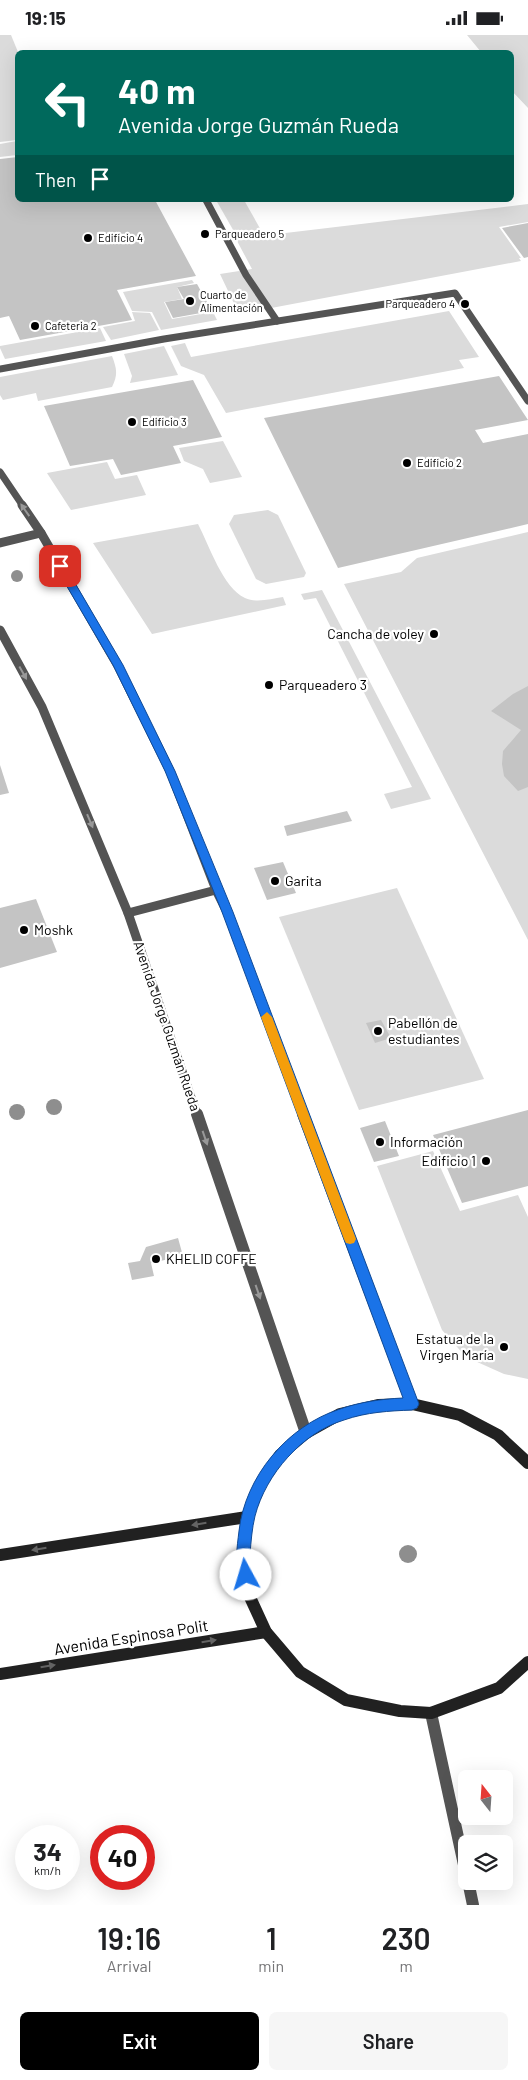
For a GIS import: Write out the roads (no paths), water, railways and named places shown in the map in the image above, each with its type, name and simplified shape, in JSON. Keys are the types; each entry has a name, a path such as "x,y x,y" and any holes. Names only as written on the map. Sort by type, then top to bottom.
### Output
{"street":[{"path":"207,202 246,275 277,321"},
{"path":"0,369 164,339 455,293 528,401"},
{"path":"0,472 41,533 118,665 166,762 216,889 227,912 412,1404"},
{"path":"0,543 41,533"},
{"name":"Avenida Jorge Guzmán Rueda","path":"0,630 42,707 128,913 306,1433"},
{"path":"128,913 216,889"},
{"path":"528,1463 498,1435 460,1415 412,1404 378,1405 340,1414 306,1433 280,1455 260,1485 247,1517 243,1556 249,1595 266,1632 300,1672 346,1699 400,1711 430,1713 499,1688 528,1662"},
{"path":"0,1555 247,1517"},
{"name":"Avenida Espinosa Polit","path":"0,1674 266,1632"},
{"path":"430,1713 458,1838"},
{"path":"470,1890 473,1905"}],"place":[{"name":"Parqueadero 5","path":"205,234"},
{"name":"Edificio 4","path":"88,238"},
{"name":"Cuarto de Alimentación","path":"190,301"},
{"name":"Parqueadero 4","path":"465,304"},
{"name":"Cafeteria 2","path":"35,326"},
{"name":"Edificio 3","path":"132,422"},
{"name":"Edificio 2","path":"407,463"},
{"name":"Cancha de voley","path":"434,634"},
{"name":"Parqueadero 3","path":"269,685"},
{"name":"Garita","path":"275,881"},
{"name":"Moshk","path":"24,930"},
{"name":"Pabellón de estudiantes","path":"378,1031"},
{"name":"Información","path":"380,1142"},
{"name":"Edificio 1","path":"486,1161"},
{"name":"KHELID COFFE","path":"156,1259"},
{"name":"Estatua de la Virgen María","path":"504,1347"}]}
